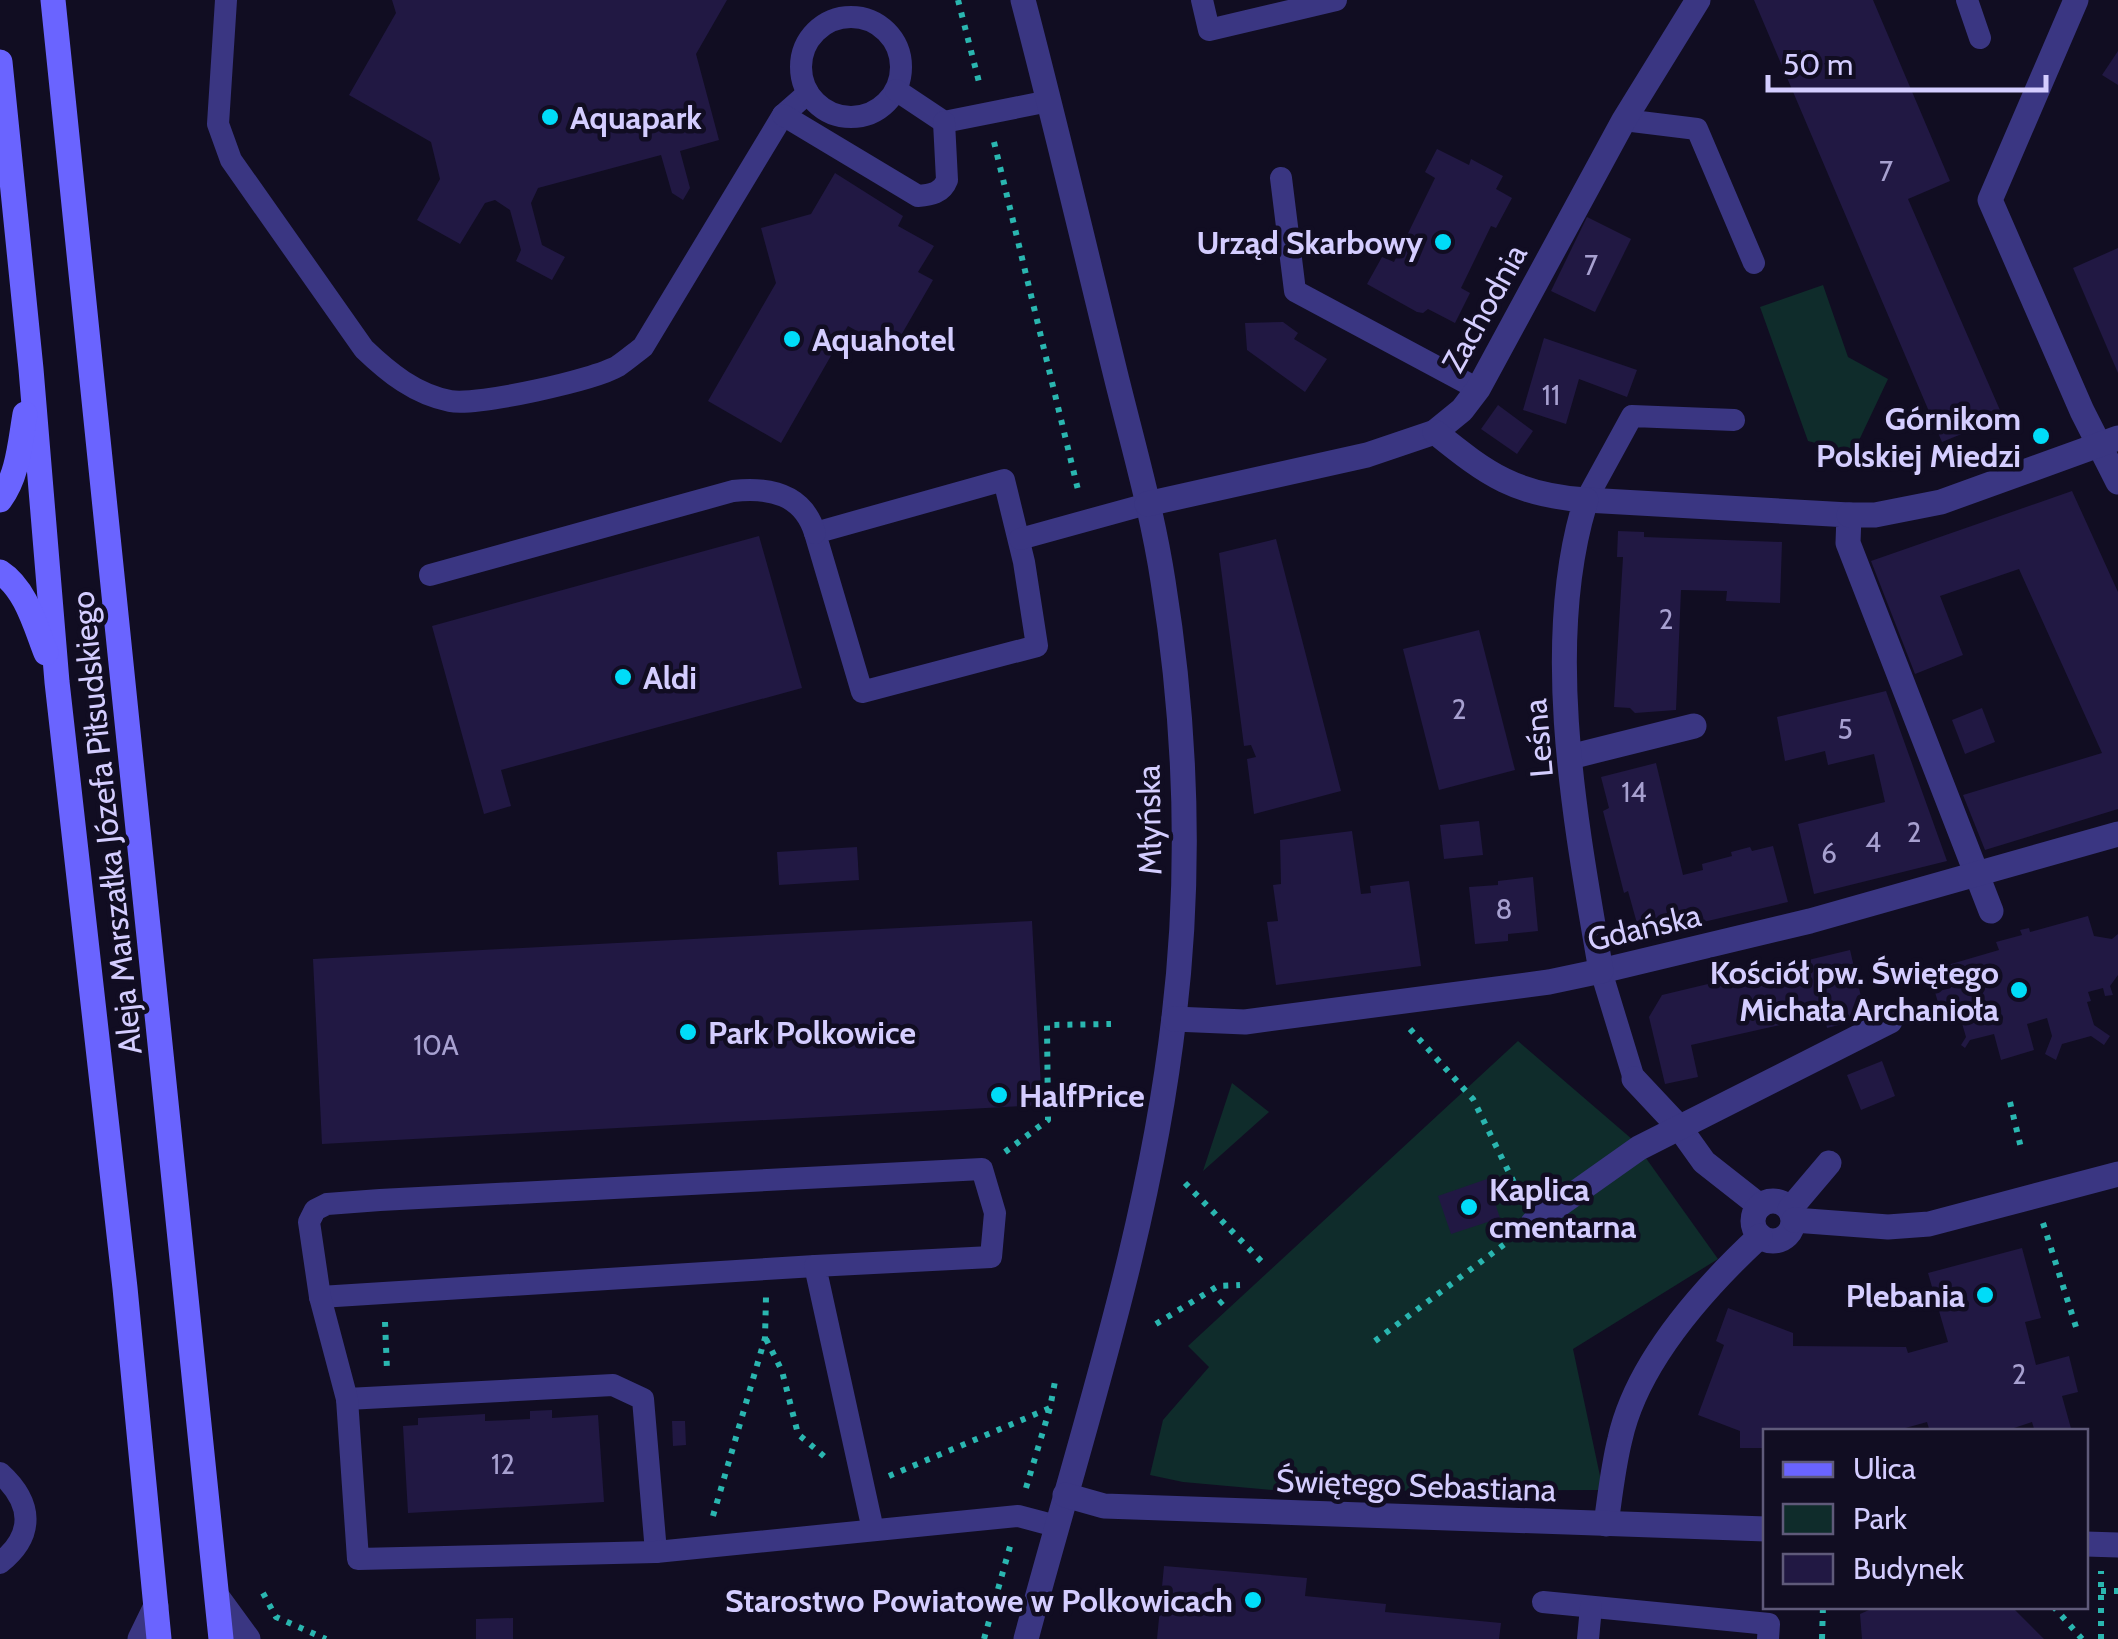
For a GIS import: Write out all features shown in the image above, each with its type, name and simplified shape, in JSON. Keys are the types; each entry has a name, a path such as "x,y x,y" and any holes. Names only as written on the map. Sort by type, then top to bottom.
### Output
{"main road":[{"name":"Aleja Marszałka Józefa Piłsudskiego","path":"54,0 221,1639"},
{"name":"Aleja Marszałka Józefa Piłsudskiego","path":"0,62 32,369 57,682 159,1639"},
{"path":"0,500 8,489 18,458 32,369"},
{"path":"0,572 12,580 30,611 57,682"}],"street":[{"name":"Młyńska","path":"1023,0 1163,580 1179,723 1184,838 1174,1019 1145,1194 1105,1359 1026,1639"},
{"name":"Zachodnia","path":"1147,504 1367,455 1436,432 1462,410 1478,389 1624,120 1698,0"},
{"path":"2076,0 1990,200 2082,412 2109,442 2118,482"},
{"path":"1436,432 1496,479 1559,498 1849,515 1875,515 1941,502 2109,442"},
{"name":"Leśna","path":"1586,500 1574,539 1566,628 1570,757 1601,970"},
{"path":"1849,515 1848,543 1991,911"},
{"path":"1570,757 1694,726"},
{"name":"Gdańska","path":"1174,1019 1245,1022 1549,982 1810,921 2118,834"},
{"path":"1533,1223 1639,1148 1890,1021"},
{"path":"1634,1078 1679,1127 1704,1162 1760,1206"},
{"path":"1760,1236 1779,1241 1790,1232 1791,1214 1830,1163"},
{"path":"1760,1236 1753,1217 1760,1206 1772,1201 1791,1214 1888,1227 1929,1224 2118,1174"},
{"path":"1606,1524 1620,1436 1652,1360 1730,1264 1760,1236"},
{"name":"Świętego Sebastiana","path":"1065,1495 1104,1506 1763,1529"},
{"path":"218,1598 248,1639"},
{"path":"140,1639 156,1606"}],"lane":[{"path":"226,0 218,124 231,160 364,349 389,373 420,391 453,401 506,398 616,367 644,347 783,115 808,93"},
{"path":"1202,0 1209,30 1336,0"},
{"path":"1967,0 1980,38"},
{"path":"850,16 870,20 888,31 899,49 902,70 896,90 882,107 864,116 842,117 822,109 808,93 801,74 802,53 812,34 829,20 850,16"},
{"path":"896,90 944,122 1049,101"},
{"path":"783,115 918,196 932,195 944,188 948,180 944,122"},
{"path":"1624,120 1698,128 1754,262"},
{"path":"1281,178 1296,291 1478,389"},
{"path":"1586,500 1632,416 1734,420"},
{"path":"430,576 733,491 769,490 810,515 862,692 1037,646 1020,539 1004,480 816,533"},
{"path":"1020,539 1147,504"},
{"path":"1601,970 1634,1078"},
{"path":"320,1297 992,1257 996,1214 982,1169 327,1204 315,1210 309,1222 320,1297 348,1399 358,1560 656,1552 1018,1516 1056,1526"},
{"path":"815,1266 873,1530"},
{"path":"348,1399 613,1385 643,1399 656,1552"},
{"path":"0,1473 24,1508 27,1528 21,1543 0,1562"},
{"path":"1543,1602 1591,1606 1680,1627 1769,1624 1768,1639"},
{"path":"1588,1639 1591,1606"}],"path":[{"path":"958,0 1086,521"},
{"path":"982,1169 1048,1120 1047,1025 1111,1024"},
{"path":"1375,1341 1533,1223 1473,1099 1408,1026"},
{"path":"2010,1102 2021,1148"},
{"path":"1185,1183 1263,1263"},
{"path":"2036,1196 2076,1327"},
{"path":"1156,1324 1218,1286 1240,1285"},
{"path":"704,1548 765,1338 766,1295"},
{"path":"1219,1304 1226,1298"},
{"path":"384,1311 388,1396"},
{"path":"765,1338 782,1371 798,1434 831,1462"},
{"path":"884,1469 890,1478 1050,1408 1056,1376"},
{"path":"2100,1639 2101,1545"},
{"path":"2102,1590 2118,1592"},
{"path":"263,1593 276,1617 326,1639"},
{"path":"1822,1639 1823,1609"},
{"path":"2056,1609 2082,1639"}],"green space":[{"path":"1823,285 1848,357 1888,379 1853,453 1808,441 1760,307"},
{"path":"1518,1041 1633,1140 1718,1259 1573,1349 1603,1490 1283,1491 1183,1482 1150,1475 1163,1420 1209,1367 1188,1346"},
{"path":"1232,1083 1269,1112 1203,1171"}],"building":[{"name":"Aquapark","path":"392,0 727,0 696,54 719,140 680,151 690,188 683,200 672,193 661,155 538,188 531,203 542,245 565,257 552,280 516,261 521,250 510,210 495,200 485,203 460,244 417,220 440,179 431,142 349,95 396,13"},
{"path":"1754,0 1873,0 1950,181 1908,199 2003,417 1942,442"},
{"path":"2118,51 2118,85 2102,75"},
{"name":"Urząd Skarbowy","path":"1437,149 1469,165 1471,159 1503,176 1496,189 1512,198 1496,228 1491,226 1461,288 1470,293 1455,323 1428,309 1417,312 1367,284 1382,257 1394,262 1435,178 1425,172"},
{"name":"Aquahotel","path":"835,173 903,216 898,226 934,246 918,272 933,280 892,351 848,326 781,443 708,401 776,283 761,228 811,214"},
{"path":"1587,217 1631,239 1595,312 1551,291"},
{"path":"2118,248 2118,373 2073,268"},
{"path":"1283,322 1298,333 1294,339 1327,359 1305,392 1247,350 1245,323"},
{"path":"1544,338 1637,370 1627,397 1579,379 1566,424 1523,410"},
{"path":"1498,405 1533,431 1517,454 1481,429"},
{"path":"2072,491 2118,592 2118,809 1985,850 1963,795 2102,753 2019,569 1940,596 1963,655 1915,674 1871,561"},
{"path":"1618,531 1644,532 1644,537 1782,542 1780,603 1726,601 1727,591 1681,590 1676,710 1635,713 1630,708 1614,707 1623,557 1617,557"},
{"name":"Aldi","path":"759,536 802,688 501,770 511,806 484,814 432,626"},
{"path":"1276,539 1341,791 1254,814 1247,759 1256,757 1251,745 1244,746 1219,553"},
{"path":"1479,630 1515,770 1439,790 1403,649"},
{"path":"1886,691 1947,861 1814,894 1798,824 1885,802 1874,754 1828,765 1825,751 1785,761 1777,717"},
{"path":"1982,708 1995,742 1965,754 1952,720"},
{"path":"1656,763 1683,875 1703,870 1702,864 1732,856 1731,852 1773,846 1788,902 1682,927 1680,916 1638,927 1628,891 1624,893 1603,811 1609,808 1601,777"},
{"path":"1479,821 1483,855 1444,859 1440,825"},
{"path":"1352,831 1361,894 1371,893 1370,886 1409,881 1421,966 1276,985 1267,922 1278,921 1273,885 1281,884 1280,840"},
{"path":"857,847 859,880 779,885 777,852"},
{"path":"1533,877 1538,931 1508,934 1508,941 1475,944 1469,887"},
{"name":"Kościół pw. Świętego Michała Archanioła","path":"2088,916 2094,936 2112,939 2118,934 2118,975 2110,986 2113,995 2105,996 2103,988 2088,992 2094,1025 2110,1036 2104,1045 2091,1036 2062,1044 2056,1060 2045,1054 2052,1036 2047,1018 2027,1024 2034,1050 2001,1060 1994,1034 1970,1040 1965,1048 1961,1045 1966,1037 1961,1020 1944,1024 1935,992 1951,988 1946,970 1951,964 1999,950 1996,942 2022,935 2020,930 2029,928 2030,932"},
{"path":"1032,921 1042,1105 322,1144 313,959"},
{"path":"1850,950 1866,1018 1827,1028 1824,1015 1691,1045 1698,1077 1665,1084 1649,1017 1662,995"},
{"path":"1882,1061 1895,1096 1861,1110 1847,1075"},
{"name":"Kaplica cmentarna","path":"1487,1179 1500,1218 1451,1234 1438,1196"},
{"path":"2022,1248 2041,1318 2025,1322 2036,1365 2069,1356 2078,1392 2062,1396 2071,1429 2034,1429 2032,1422 2011,1429 1929,1429 1927,1422 1902,1429 1763,1429 1763,1448 1740,1448 1740,1431 1698,1415 1724,1345 1716,1341 1728,1308 1793,1333 1793,1346 1906,1347 1908,1353 1948,1342 1928,1273"},
{"path":"552,1410 552,1418 598,1415 604,1502 408,1513 403,1426 418,1425 418,1418 485,1414 485,1421 530,1419 530,1411"},
{"path":"672,1421 685,1421 686,1445 673,1446"},
{"name":"Starostwo Powiatowe w Polkowicach","path":"1164,1566 1307,1578 1305,1596 1386,1604 1385,1612 1501,1623 1499,1639 1157,1639"},
{"path":"2014,1609 2044,1639 1862,1639 1860,1614 1869,1610"},
{"path":"513,1618 513,1639 476,1639 476,1619"}],"place":[{"name":"Aquapark","path":"550,117"},
{"name":"Urząd Skarbowy","path":"1443,242"},
{"name":"Aquahotel","path":"792,339"},
{"name":"Górnikom Polskiej Miedzi","path":"2041,436"},
{"name":"Aldi","path":"623,677"},
{"name":"Kościół pw. Świętego Michała Archanioła","path":"2019,990"},
{"name":"Park Polkowice","path":"688,1032"},
{"name":"HalfPrice","path":"999,1095"},
{"name":"Kaplica cmentarna","path":"1469,1207"},
{"name":"Plebania","path":"1985,1295"},
{"name":"Starostwo Powiatowe w Polkowicach","path":"1253,1600"}]}
